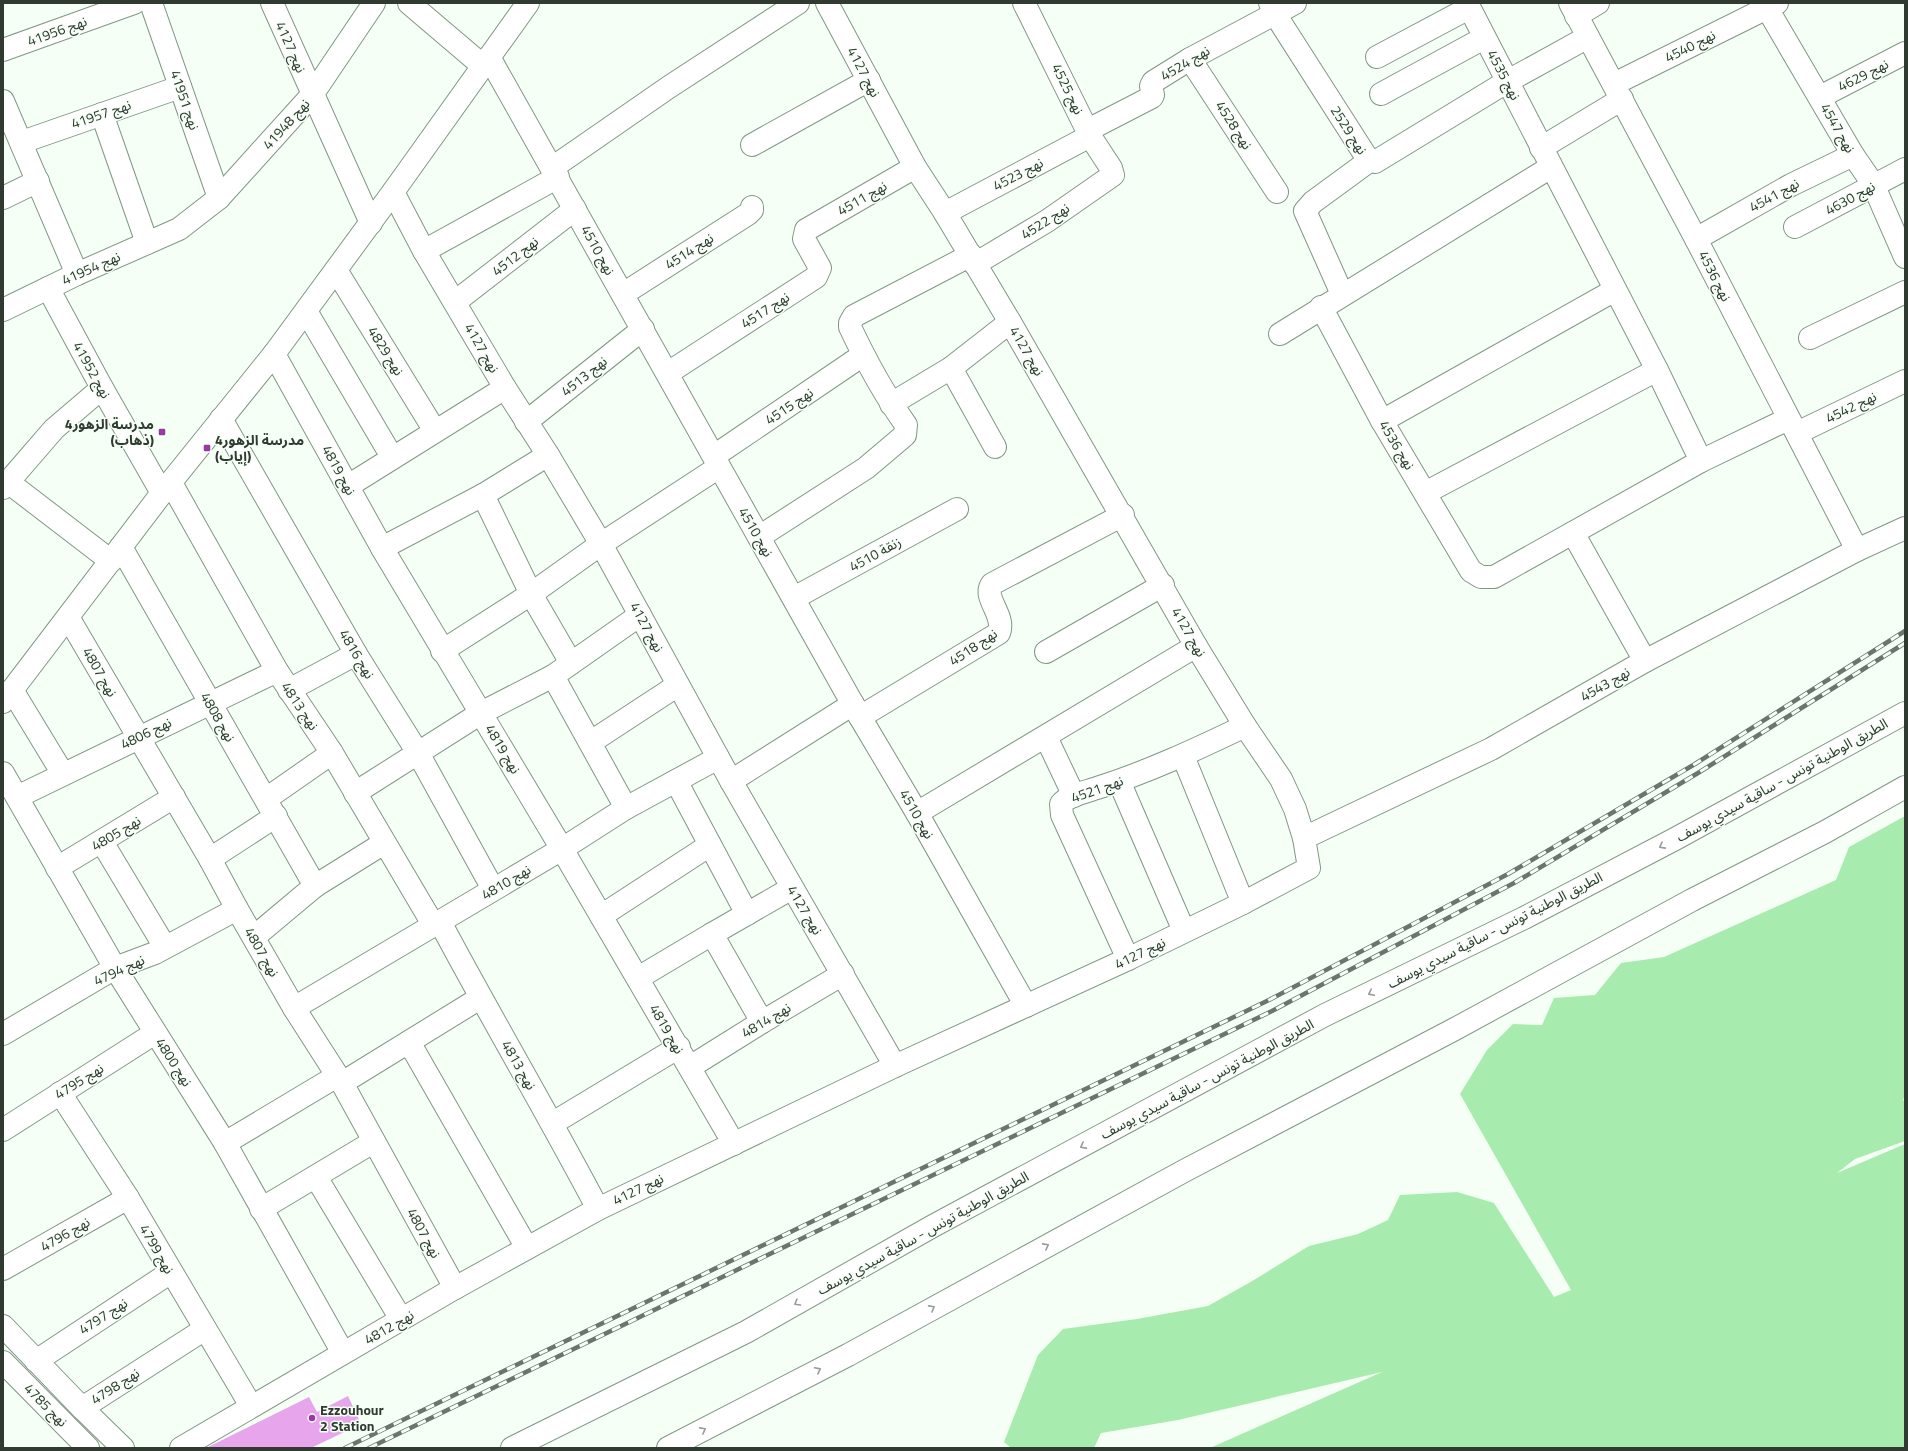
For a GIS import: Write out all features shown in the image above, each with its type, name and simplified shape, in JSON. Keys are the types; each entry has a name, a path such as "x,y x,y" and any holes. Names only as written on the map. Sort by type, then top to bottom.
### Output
{"main road":[{"name":"نهج 41956","path":"3,50 134,3"},
{"name":"نهج 41951","path":"151,3 219,198"},
{"name":"نهج 4127","path":"272,3 312,95 371,223"},
{"name":"نهج 41948","path":"179,229 219,198 312,95 374,3"},
{"path":"409,3 486,62"},
{"path":"63,774 8,696 166,488 274,354 371,223 528,3"},
{"path":"424,250 555,172 669,87 798,3"},
{"name":"نهج 4127","path":"598,1209 895,1066 1128,959 1242,903 1308,868 1304,838 1295,809 1281,779 1245,726 1196,646 1123,515 1010,322 945,213 915,167 827,3"},
{"name":"نهج 4524","path":"1089,133 1152,98 1153,95 1151,86 1153,82 1273,9 1295,3"},
{"path":"1573,9 1598,3"},
{"name":"نهج 4540","path":"1541,148 1618,91 1769,5"},
{"name":"نهج 4547","path":"1769,5 1853,155 1873,184 1905,257"},
{"path":"1377,57 1468,6"},
{"name":"نهج 4535","path":"1468,6 1657,370 1702,461"},
{"name":"نهج 4525","path":"1033,7 1089,133 1111,168 1113,175"},
{"name":"نهج 2529","path":"1273,9 1369,161 1375,162 1508,81 1588,37"},
{"name":"نهج 4536","path":"1573,9 1696,239 1857,550"},
{"path":"1381,94 1484,38"},
{"name":"نهج 4629","path":"1820,96 1905,53"},
{"name":"نهج 4528","path":"1190,59 1277,192"},
{"name":"نهج 4510","path":"486,62 555,172 856,710 917,813 1026,1006"},
{"path":"752,145 869,80"},
{"name":"نهج 41957","path":"22,142 180,87"},
{"path":"3,101 22,142 77,274"},
{"path":"102,114 147,243"},
{"name":"نهج 4523","path":"945,213 1089,133"},
{"name":"نهج 4541","path":"1696,239 1791,185 1853,155"},
{"path":"1342,294 1305,211 1313,202 1369,161"},
{"name":"نهج 4511","path":"808,229 915,167"},
{"path":"1280,334 1342,294 1551,167"},
{"name":"نهج 4630","path":"1795,227 1873,184 1905,169"},
{"name":"نهج 4522","path":"863,355 850,327 850,323 854,316 973,259 1047,221 1113,175"},
{"path":"3,198 38,181"},
{"name":"نهج 4127","path":"393,192 424,250 505,388 548,455 601,544 730,781 895,1066"},
{"name":"نهج 4514","path":"623,294 748,214 752,210 752,207"},
{"name":"نهج 4512","path":"455,302 576,209"},
{"name":"نهج 41954","path":"3,310 77,274 179,229"},
{"name":"نهج 4517","path":"668,373 816,277 820,268 804,239 804,233 808,229"},
{"name":"نهج 4829","path":"336,270 435,431"},
{"name":"نهج 41952","path":"48,288 102,388 166,488"},
{"path":"1382,421 1615,290"},
{"path":"1810,338 1905,292"},
{"name":"نهج 4536","path":"1322,307 1382,421 1471,571 1481,577"},
{"path":"306,311 392,457"},
{"path":"891,404 951,368 1010,322"},
{"name":"نهج 4513","path":"526,422 643,329"},
{"name":"نهج 4819","path":"274,354 382,548 442,651 481,713 562,849 734,1144"},
{"path":"759,537 866,468 905,436 906,425 891,404 863,355"},
{"name":"نهج 4515","path":"442,651 531,594 717,462 863,355"},
{"path":"951,368 995,447"},
{"path":"1425,493 1657,370"},
{"name":"نهج 4542","path":"1481,577 1494,577 1702,461 1905,382"},
{"path":"102,388 54,429 6,485 116,554"},
{"path":"348,486 392,457 505,388"},
{"name":"نهج 4816","path":"221,419 356,654 418,753 493,889"},
{"path":"382,548 483,495 548,455"},
{"name":"نهج 4813","path":"166,488 277,671 332,753 384,843 437,924 553,1123 598,1209"},
{"path":"483,495 531,594 571,663"},
{"name":"زنقة 4510","path":"794,598 957,509"},
{"name":"نهج 4518","path":"730,781 856,710 999,633 1002,627 1001,621 989,594 989,588 992,584 1123,515"},
{"name":"نهج 4543","path":"1304,838 1491,749 1645,661 1857,550 1905,528"},
{"path":"1573,533 1645,661"},
{"name":"نهج 4808","path":"116,554 209,703 315,886"},
{"path":"1046,652 1163,585"},
{"path":"355,793 481,713 553,676 640,615"},
{"name":"نهج 4807","path":"68,617 210,859 294,1008 339,1079 455,1288"},
{"path":"917,813 1196,646"},
{"path":"289,690 356,654"},
{"name":"نهج 4806","path":"17,797 138,737 277,671"},
{"path":"553,676 591,742 626,808"},
{"path":"591,742 678,685"},
{"name":"الطريق الوطنية تونس - ساقية سيدي يوسف","path":"512,1448 746,1332 933,1226 1325,1015 1524,918 1682,835 1905,713"},
{"name":"نهج 4521","path":"1128,959 1062,814 1061,804 1074,796 1119,781 1183,756 1245,726"},
{"path":"1046,737 1074,796"},
{"path":"210,859 271,808 332,753"},
{"path":"1183,756 1242,903"},
{"name":"نهج 4810","path":"294,1008 562,849 626,808 718,758"},
{"name":"نهج 4800","path":"3,773 116,968 155,1033 225,1143 343,1353"},
{"path":"676,781 747,914"},
{"path":"1119,781 1184,931"},
{"path":"668,1448 848,1354 1184,1171 1453,1030 1692,900 1825,832 1905,786"},
{"name":"نهج 4805","path":"57,868 174,798"},
{"path":"102,842 165,947"},
{"path":"254,937 315,886 384,843"},
{"path":"601,916 710,845"},
{"path":"638,978 792,888"},
{"name":"نهج 4794","path":"3,1034 116,968 143,958 237,909"},
{"path":"712,934 762,1022"},
{"name":"نهج 4814","path":"690,1067 843,974"},
{"path":"225,1143 339,1079 409,1042 480,998"},
{"name":"نهج 4795","path":"3,1130 155,1033"},
{"path":"409,1042 528,1248"},
{"path":"553,1123 678,1047"},
{"name":"نهج 4799","path":"60,1093 128,1198 251,1406"},
{"path":"261,1209 373,1142"},
{"path":"316,1177 401,1320"},
{"name":"نهج 4796","path":"3,1269 128,1198"},
{"name":"نهج 4812","path":"181,1448 455,1288 598,1209"},
{"name":"نهج 4797","path":"36,1360 171,1272"},
{"name":"نهج 4798","path":"3,1326 82,1408 205,1329"},
{"name":"نهج 4785","path":"3,1362 88,1448"},
{"path":"82,1408 123,1448"}],"green space":[{"path":"1905,816 1905,1097 1903,1099 1905,1104 1905,1141 1855,1159 1837,1173 1905,1144 1905,1448 1210,1448 1382,1372 1178,1420 1101,1433 1094,1448 1011,1448 1004,1442 1038,1355 1063,1329 1137,1319 1208,1306 1309,1246 1358,1234 1388,1220 1400,1195 1457,1192 1494,1203 1554,1297 1571,1290 1460,1094 1487,1050 1513,1024 1542,1025 1554,998 1595,995 1621,963 1664,957 1836,880 1849,847"}],"building":[{"name":"Ezzouhour 2 Station","path":"348,1396 361,1424 311,1448 206,1448 309,1397 317,1412"}],"railway":[{"path":"345,1448 1269,1000 1508,874 1695,764 1905,631"},
{"path":"369,1448 1272,1011 1514,883 1698,773 1905,643"}],"place":[{"name":"مدرسة الزهور4 (ذهاب)","path":"162,432"},
{"name":"مدرسة الزهور4 (إياب)","path":"207,448"},
{"name":"Ezzouhour 2 Station","path":"312,1418"}]}
